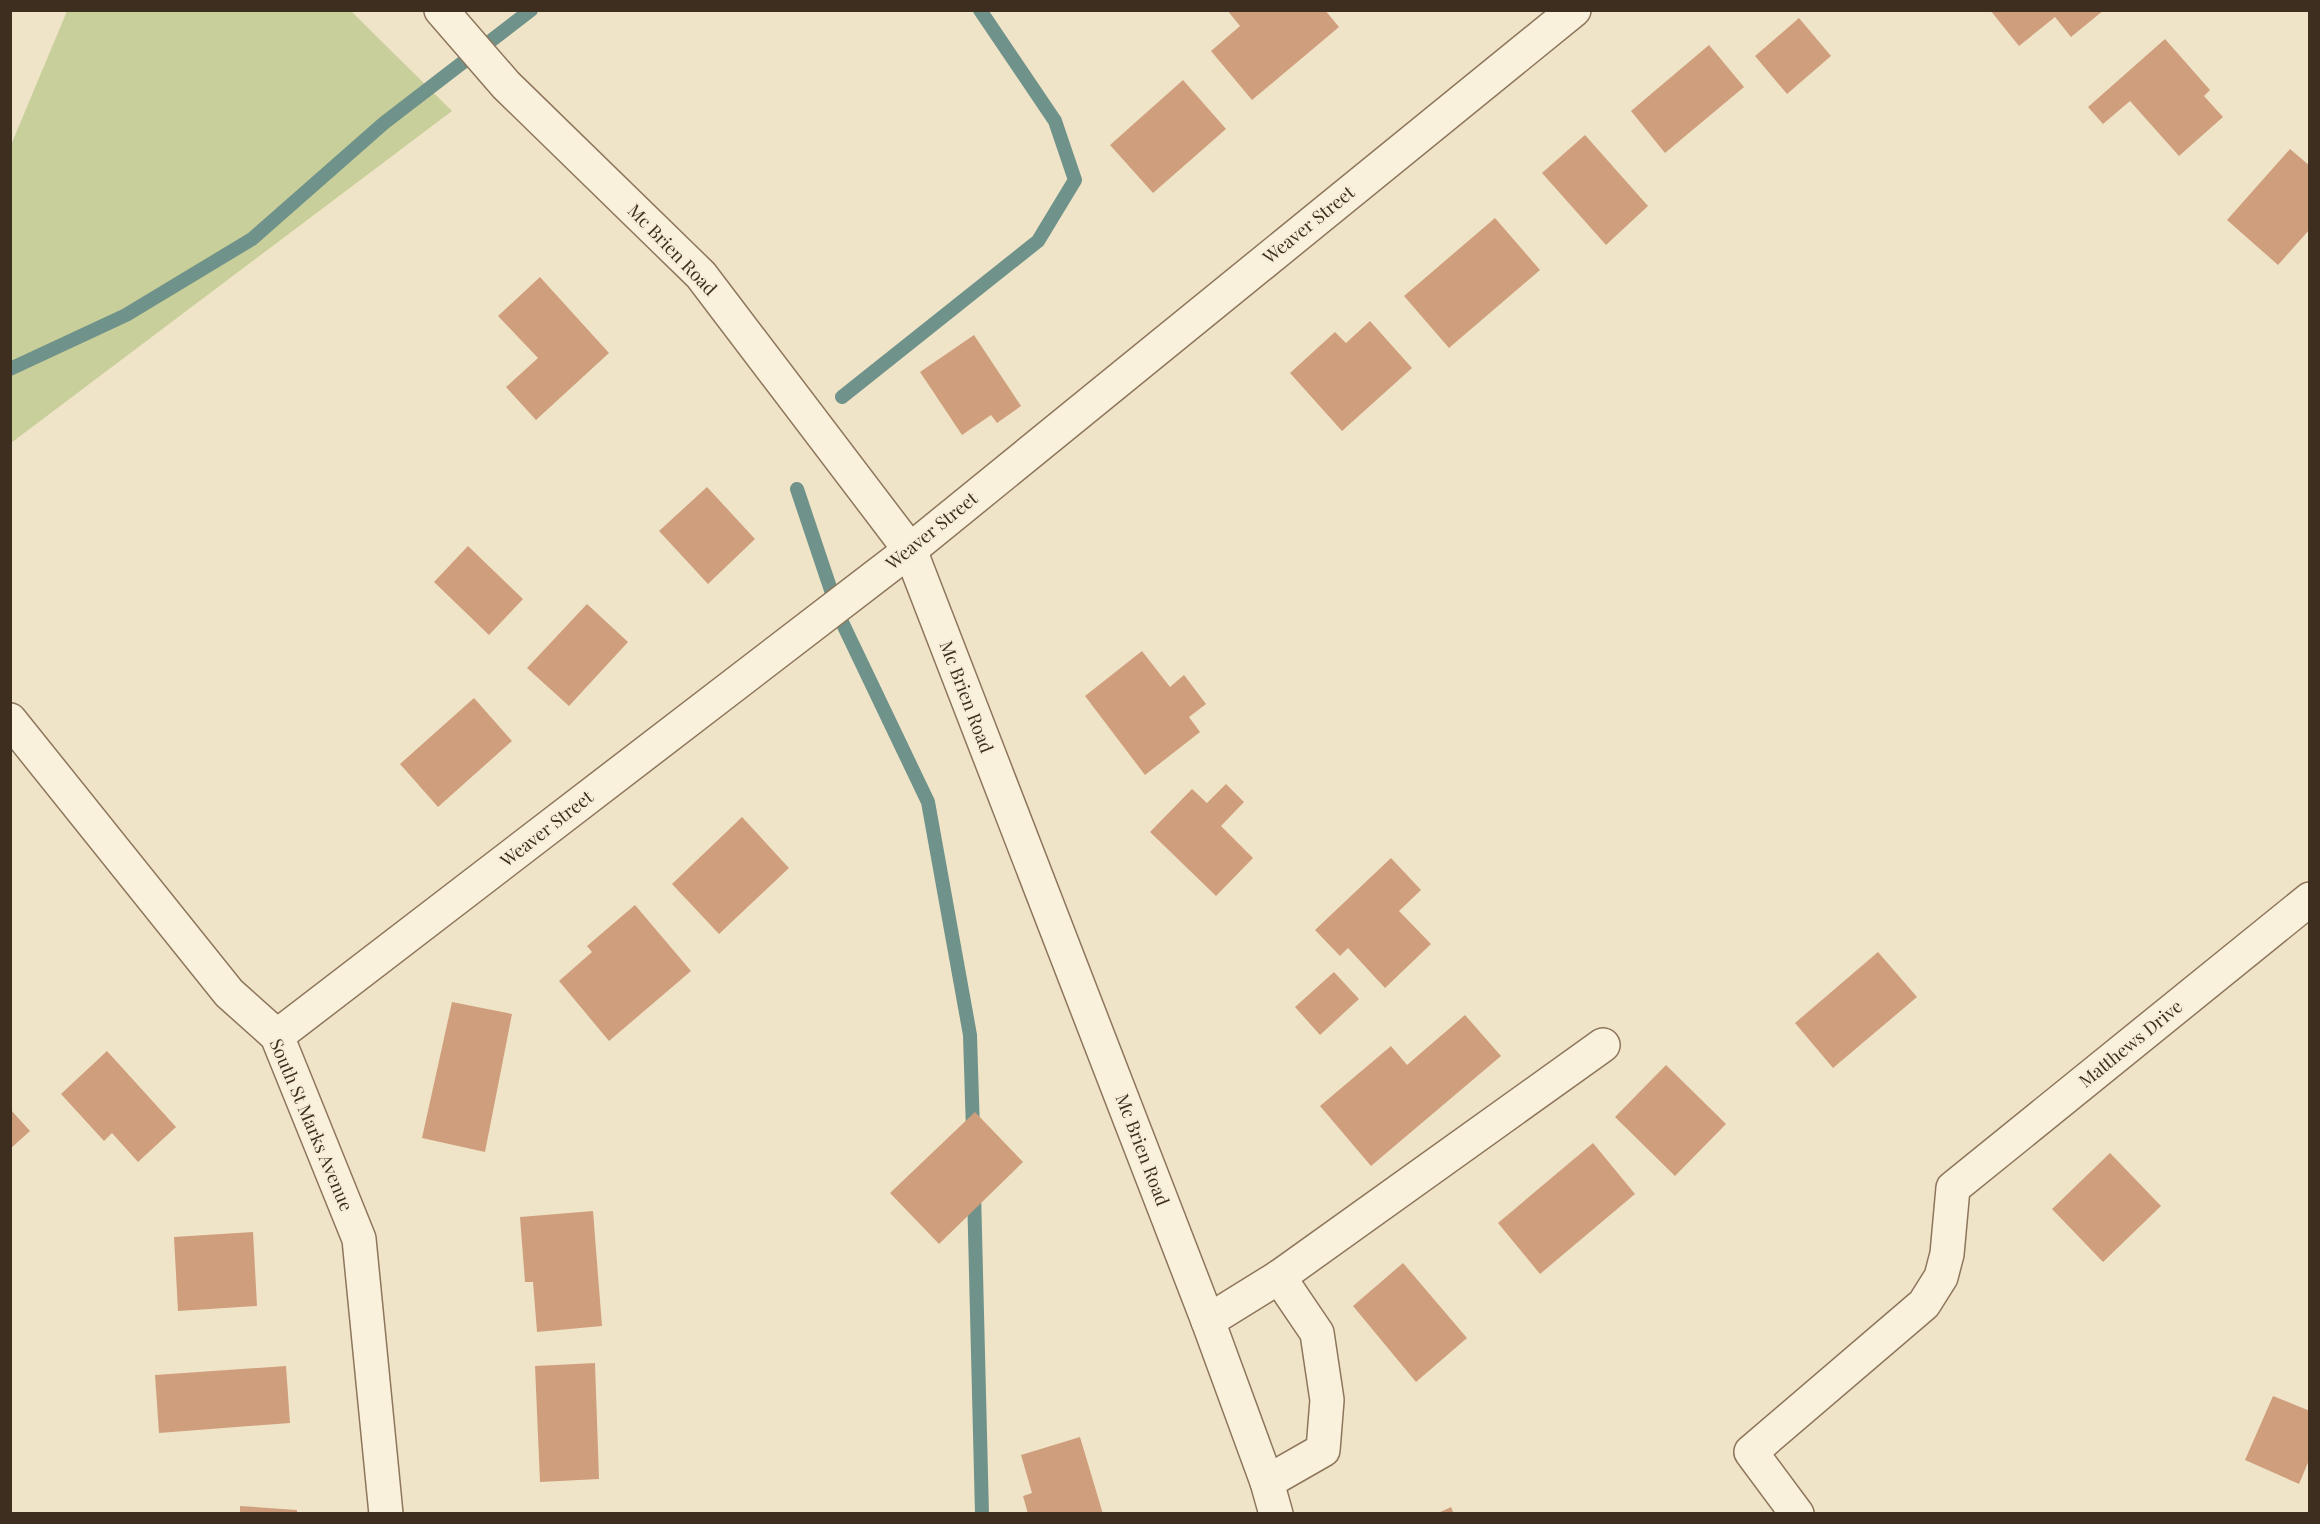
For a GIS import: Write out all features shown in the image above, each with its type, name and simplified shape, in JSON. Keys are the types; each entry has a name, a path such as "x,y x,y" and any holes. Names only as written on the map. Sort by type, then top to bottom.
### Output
{"street":[{"name":"Mc Brien Road","path":"441,10 506,85 701,275 910,550 1209,1321 1267,1482 1276,1514"},
{"name":"Weaver Street","path":"277,1036 910,550 1574,10"},
{"name":"South St Marks Avenue","path":"10,720 229,993 277,1036 359,1239 386,1514"},
{"name":"Matthews Drive","path":"1797,1514 1751,1452 1924,1304 1941,1276 1947,1254 1953,1188 2310,899"},
{"path":"1209,1321 1279,1277 1603,1045"},
{"path":"1267,1482 1323,1450 1327,1400 1317,1333 1279,1277"}],"green space":[{"path":"67,11 351,11 452,111 11,443 11,145"}],"building":[{"path":"1227,10 1325,10 1339,27 1252,100 1211,51 1240,26"},
{"path":"1990,10 2104,10 2071,37 2055,17 2019,46"},
{"path":"1799,18 1831,56 1787,94 1755,56"},
{"path":"2165,39 2210,90 2204,96 2223,117 2179,156 2130,101 2103,124 2088,107"},
{"path":"1709,45 1744,87 1665,153 1631,111"},
{"path":"1183,80 1226,129 1153,193 1110,145"},
{"path":"1585,135 1648,206 1606,245 1542,173"},
{"path":"2290,149 2310,166 2310,229 2278,265 2227,220"},
{"path":"1495,218 1540,270 1449,348 1404,296"},
{"path":"540,277 609,353 536,420 506,387 538,358 498,316"},
{"path":"1370,321 1412,368 1342,431 1290,373 1335,332 1346,343"},
{"path":"974,335 1021,406 997,423 991,415 962,435 920,372"},
{"path":"707,487 755,539 708,584 659,531"},
{"path":"468,546 523,599 489,635 434,582"},
{"path":"587,604 628,642 569,706 527,668"},
{"path":"1142,651 1170,687 1184,675 1206,704 1189,717 1200,732 1145,775 1085,696"},
{"path":"474,698 512,741 438,807 400,764"},
{"path":"1226,784 1244,802 1221,826 1253,858 1216,896 1150,832 1192,789 1207,803"},
{"path":"742,817 789,868 719,934 672,884"},
{"path":"1391,858 1421,890 1399,911 1431,944 1385,988 1348,948 1340,956 1315,930"},
{"path":"635,905 691,971 609,1041 559,981 592,952 587,946"},
{"path":"1878,952 1917,997 1833,1068 1795,1023"},
{"path":"1334,972 1359,999 1320,1035 1295,1007"},
{"path":"452,1002 512,1014 485,1152 422,1138"},
{"path":"1465,1015 1501,1056 1371,1166 1320,1106 1391,1046 1407,1065"},
{"path":"107,1051 176,1127 138,1162 112,1133 104,1141 61,1094"},
{"path":"1666,1065 1726,1124 1675,1176 1615,1117"},
{"path":"10,1109 30,1131 10,1149"},
{"path":"975,1112 1023,1162 939,1244 890,1193"},
{"path":"1593,1143 1635,1194 1540,1274 1498,1223"},
{"path":"2110,1153 2161,1206 2103,1262 2052,1209"},
{"path":"593,1211 602,1326 537,1332 533,1282 525,1282 520,1217"},
{"path":"253,1232 257,1306 178,1311 174,1237"},
{"path":"1403,1263 1467,1338 1416,1382 1353,1306"},
{"path":"595,1363 599,1479 540,1482 535,1366"},
{"path":"286,1366 290,1423 159,1433 155,1375"},
{"path":"2273,1396 2310,1411 2310,1458 2299,1484 2245,1460"},
{"path":"1080,1437 1103,1514 1028,1514 1023,1496 1032,1493 1021,1455"},
{"path":"240,1506 297,1510 297,1514 240,1514"},
{"path":"1451,1507 1454,1514 1436,1514"}],"waterway":[{"path":"10,369 126,315 252,239 384,123 531,10"},
{"path":"842,397 1038,241 1075,180 1055,121 980,10"},
{"path":"797,489 841,620 928,802 970,1035 973,1131"},
{"path":"974,1192 982,1514"}]}
